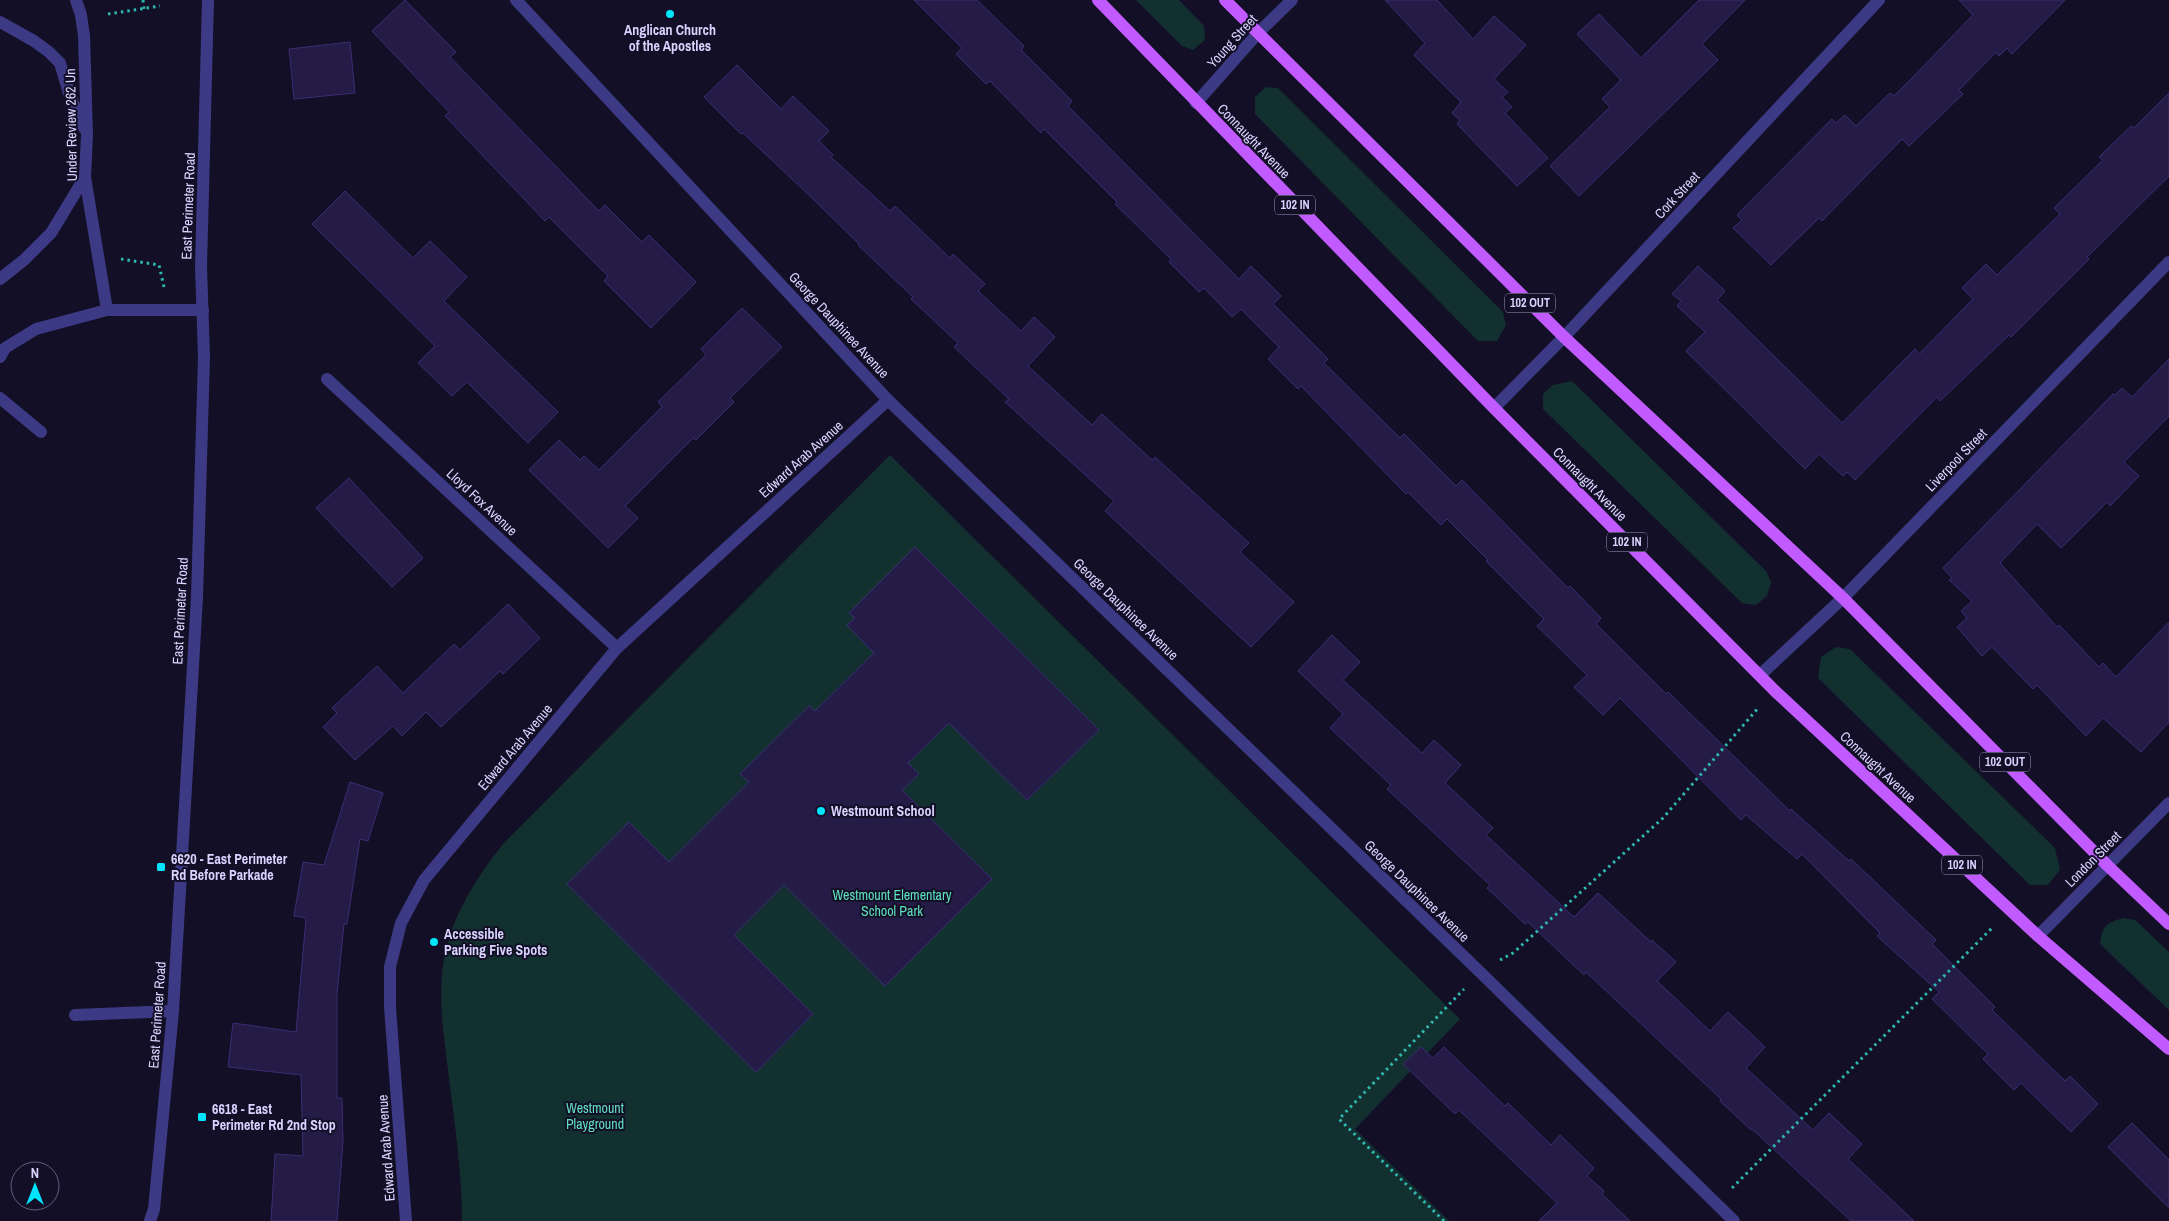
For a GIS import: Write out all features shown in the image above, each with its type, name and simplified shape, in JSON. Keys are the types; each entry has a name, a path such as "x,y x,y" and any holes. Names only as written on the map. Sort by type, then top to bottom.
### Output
{"main road":[{"name":"Connaught Avenue","path":"1098,0 1494,408 1760,676 2038,936 2169,1049"},
{"name":"102 OUT","path":"1225,0 1564,338 1843,598 2108,866 2169,924"}],"street":[{"name":"Under Review 262 Un","path":"76,0 81,15 84,36 88,135 85,178 107,310"},
{"name":"East Perimeter Road","path":"150,1221 154,1209 173,1011 197,597 204,357 201,267 208,0"},
{"name":"Young Street","path":"1196,103 1258,33 1292,0"},
{"name":"Cork Street","path":"1494,408 1564,338 1880,0"},
{"name":"George Dauphinee Avenue","path":"519,3 888,400 1480,972 1734,1221"},
{"path":"0,22 34,41 60,63 69,93 88,135"},
{"path":"0,279 24,260 51,233 85,178"},
{"name":"Liverpool Street","path":"1760,676 1843,598 2169,262"},
{"path":"0,357 5,348 36,329 107,310 203,310"},
{"name":"Lloyd Fox Avenue","path":"327,379 617,648"},
{"path":"0,398 41,432"},
{"name":"Edward Arab Avenue","path":"406,1221 390,1007 390,967 401,923 424,880 617,648 888,400"},
{"name":"London Street","path":"2038,936 2169,803"},
{"path":"75,1015 173,1011"}],"path":[{"path":"143,0 144,9"},
{"path":"108,14 160,6"},
{"path":"120,259 159,265 165,290"},
{"path":"1444,1221 1339,1119 1480,972 1513,953 1662,818 1764,703"},
{"path":"1716,1204 2010,910"}],"green space":[{"path":"1136,0 1179,0 1204,26 1205,40 1193,50 1182,46"},
{"path":"1266,87 1278,88 1503,312 1506,325 1497,341 1478,341 1255,114 1255,97"},
{"path":"1572,381 1766,571 1771,582 1767,596 1756,605 1742,603 1543,409 1543,394 1553,385"},
{"name":"Westmount Elementary School Park","path":"890,455 1460,1019 1355,1129 1449,1221 462,1221 459,1164 444,1039 441,992 444,961 451,932 470,892 503,844"},
{"path":"1836,647 1850,649 2055,848 2060,870 2048,885 2030,885 1818,678 1821,657"},
{"path":"2123,918 2135,920 2169,952 2169,1010 2100,944 2102,933 2106,926"}],"building":[{"path":"405,0 456,52 450,57 599,211 605,205 642,242 649,235 696,282 651,328 604,281 608,276 549,217 545,221 445,116 449,112 372,31"},
{"path":"914,0 977,0 1024,46 1021,50 1072,101 1068,106 1239,279 1251,266 1281,296 1273,304 1328,359 1324,363 1400,438 1404,434 1456,486 1462,480 1568,588 1570,586 1601,618 1596,624 1666,694 1668,692 1790,811 1791,809 1849,861 1851,859 1936,940 1932,944 1995,1007 1992,1010 2065,1081 2070,1076 2098,1104 2071,1132 2021,1083 2014,1090 1983,1059 1988,1054 1932,999 1939,992 1877,936 1880,933 1802,854 1797,859 1746,815 1741,820 1620,698 1603,715 1574,687 1587,675 1537,626 1544,619 1486,561 1488,560 1447,519 1441,525 1408,492 1406,494 1301,386 1298,389 1268,359 1279,347 1241,309 1232,317 1204,288 1199,292 1169,262 1171,259 1115,204 1117,202 1044,129 1041,133 990,81 986,84 956,54 962,48"},
{"path":"1385,0 1437,0 1473,39 1494,16 1526,45 1494,79 1508,92 1502,97 1512,107 1505,113 1548,158 1517,186 1457,124 1460,120 1452,113 1461,102 1414,55 1425,43"},
{"path":"1699,0 1745,0 1702,44 1718,60 1579,196 1550,166 1610,107 1602,99 1621,80 1577,34 1599,14 1641,58"},
{"path":"1959,0 2065,0 2012,54 2007,48 1999,56 1996,52 1959,90 1963,94 1909,146 1902,139 1822,221 1819,218 1771,265 1733,228 1742,220 1737,215 1832,119 1836,123 1845,115 1856,126 1890,93 1894,96 1973,15"},
{"path":"350,42 355,93 294,99 289,49"},
{"path":"737,65 781,109 793,96 829,131 819,141 833,155 831,157 890,211 895,206 950,258 953,254 985,284 978,291 1021,331 1034,317 1055,337 1028,366 1092,425 1102,414 1152,460 1155,457 1249,543 1240,552 1294,602 1251,647 1105,511 1114,501 1005,402 1009,399 954,347 958,343 911,299 913,297 811,197 743,133 741,134 704,97"},
{"path":"2169,93 2169,176 2087,257 2089,259 2011,337 2009,335 1940,401 1937,397 1855,480 1847,472 1843,476 1819,454 1805,469 1686,351 1705,332 1677,306 1681,301 1672,294 1698,266 1725,291 1717,300 1842,423 1915,349 1919,354 1973,299 1962,288 1986,264 1997,275 2060,214 2054,208 2103,160 2099,157 2131,126 2134,128"},
{"path":"345,191 413,258 430,241 467,277 444,301 558,412 528,443 467,382 452,396 418,363 435,346 312,224"},
{"path":"742,308 782,347 730,398 734,402 696,440 693,438 625,506 638,518 608,548 529,470 559,440 580,460 584,456 599,470 662,407 658,402 706,355 701,349"},
{"path":"2169,359 2169,416 2124,462 2139,476 2110,506 2107,502 2061,548 2037,524 2000,563 2057,627 2059,625 2099,667 2103,663 2116,677 2169,622 2169,722 2141,752 2103,718 2086,736 2037,685 2033,689 1992,647 1982,656 1957,627 1967,618 1961,611 1972,601 1949,580 1952,578 1943,568 2113,394 2115,395 2122,388 2132,397"},
{"path":"349,478 423,558 392,587 316,508"},
{"name":"Westmount School","path":"915,547 1099,730 1027,800 949,723 908,763 919,774 902,790 992,879 885,986 784,885 734,935 813,1014 756,1072 567,884 629,822 669,862 749,782 740,774 809,706 815,711 874,653 847,625 855,618 849,613"},
{"path":"508,604 540,638 503,674 500,671 441,727 426,712 402,736 393,726 355,760 323,727 337,713 332,708 377,666 403,693 454,644 460,650"},
{"path":"1332,635 1360,662 1343,680 1422,753 1434,740 1461,765 1445,783 1493,828 1486,835 1574,917 1598,893 1651,942 1652,940 1676,962 1657,981 1710,1031 1728,1012 1765,1047 1746,1068 1813,1130 1829,1113 1862,1144 1848,1159 1914,1221 1851,1221 1720,1101 1721,1099 1586,972 1584,975 1528,922 1525,924 1487,888 1490,885 1387,789 1391,785 1330,728 1343,714 1298,671"},
{"path":"350,782 383,793 368,841 360,839 347,924 344,924 337,994 337,1098 342,1098 343,1142 337,1221 271,1221 275,1154 303,1156 301,1075 228,1067 233,1023 296,1032 306,918 294,916 303,862 324,865"},
{"path":"1421,1047 1433,1058 1444,1047 1505,1106 1508,1103 1551,1145 1560,1135 1594,1168 1587,1176 1604,1191 1602,1194 1630,1221 1539,1221 1557,1203 1459,1110 1455,1114 1403,1064"},
{"path":"2132,1123 2169,1160 2169,1208 2108,1147"}],"place":[{"name":"Anglican Church of the Apostles","path":"670,14"},
{"name":"Westmount School","path":"821,811"},
{"name":"6620 - East Perimeter Rd Before Parkade","path":"161,867"},
{"name":"Accessible Parking Five Spots","path":"434,942"},
{"name":"6618 - East Perimeter Rd 2nd Stop","path":"202,1117"}],"park label":[{"name":"Westmount Playground","path":"595,1116"}]}
